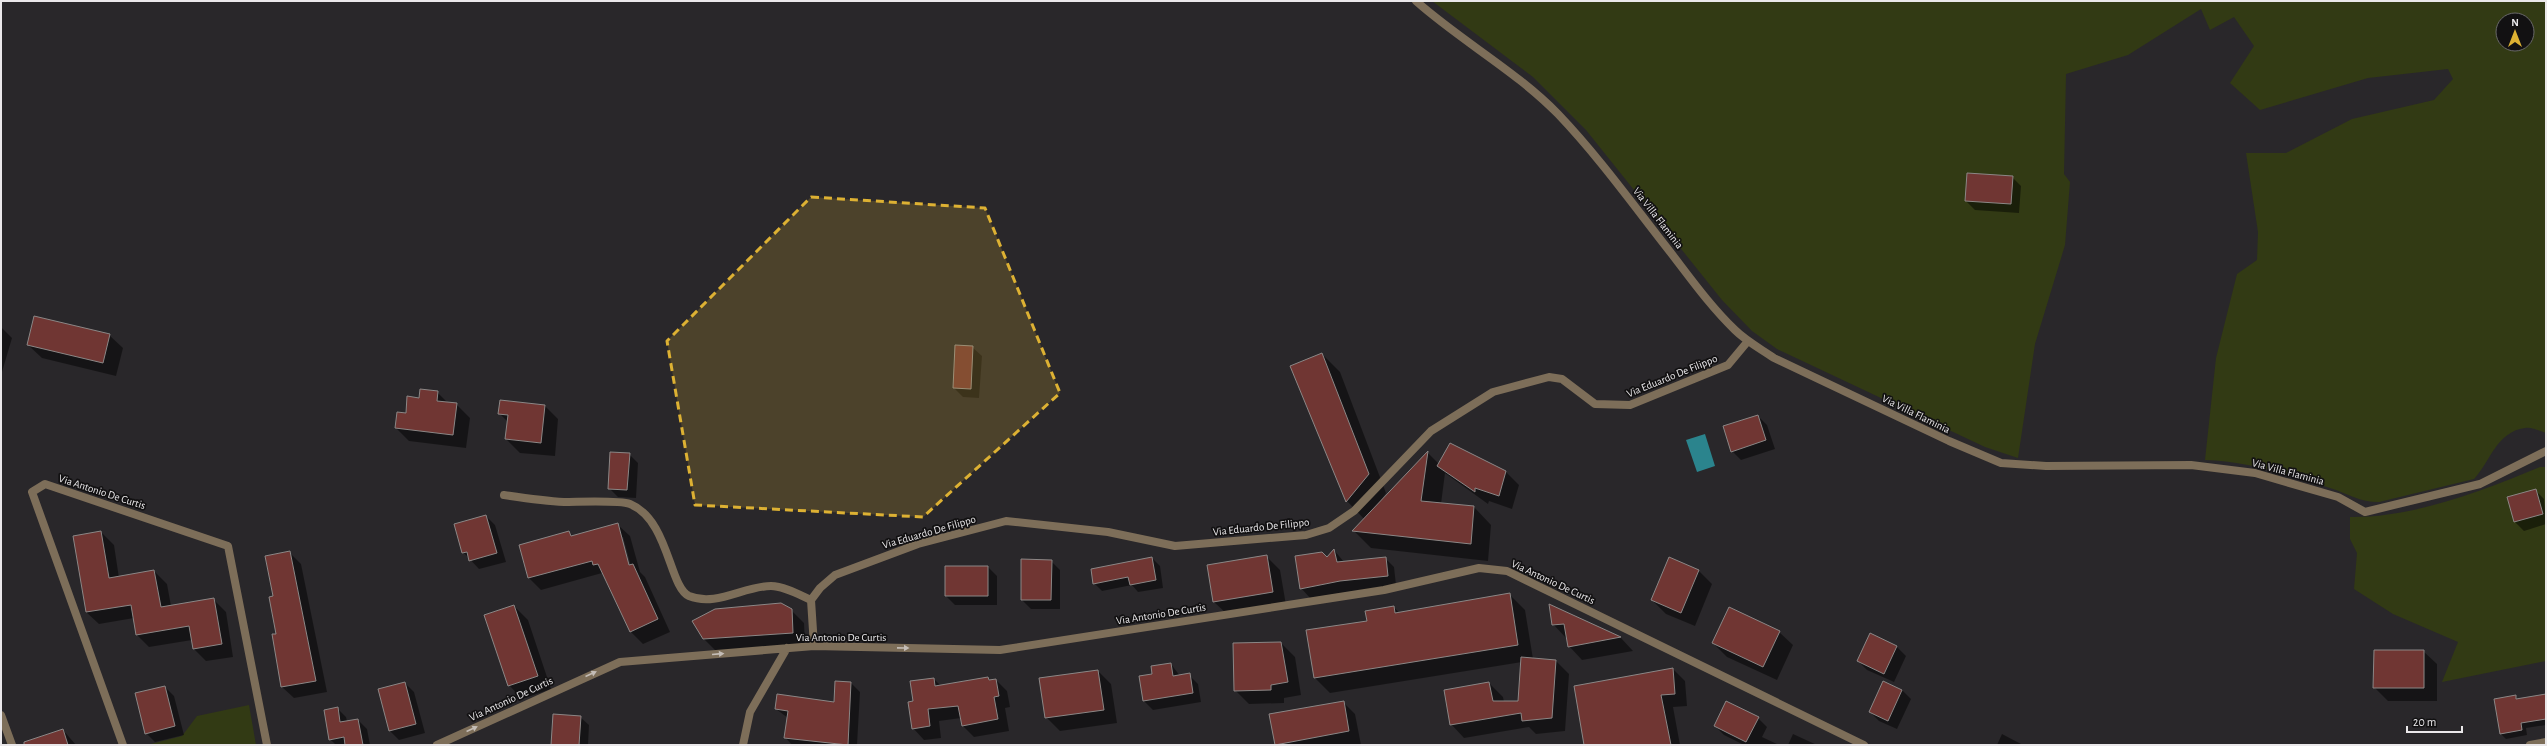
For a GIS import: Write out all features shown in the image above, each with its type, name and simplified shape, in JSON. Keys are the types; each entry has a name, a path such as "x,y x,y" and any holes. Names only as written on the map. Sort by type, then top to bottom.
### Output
{"street":[{"name":"Via Villa Flaminia","path":"1416,1 1446,28 1524,83 1558,114 1599,161 1701,290 1735,329 1748,341 1774,358 1949,441 2001,463 2046,466 2191,465 2255,473 2338,497 2364,512 2480,484 2546,451"},
{"name":"Via Eduardo De Filippo","path":"811,600 820,588 836,575 918,544 1006,521 1108,532 1175,546 1306,535 1329,528 1354,511 1431,432 1493,392 1549,377 1562,379 1595,404 1630,405 1728,365 1748,341"},
{"name":"Via Antonio De Curtis","path":"123,745 32,492 45,484 228,546 267,745"},
{"path":"504,495 562,502 629,504 643,511 659,532 680,586 687,595 699,599 717,598 755,587 774,586 811,600 814,646"},
{"name":"Via Antonio De Curtis","path":"437,745 620,662 814,646 1000,650 1384,590 1479,568 1507,571 1864,745"},
{"path":"743,745 750,712 787,648"},
{"path":"1,718 12,745"},
{"path":"2530,745 2546,742"}],"highlighted area":[{"path":"811,197 985,208 1060,393 923,517 695,505 667,341"}],"green space":[{"path":"1432,1 2546,1 2546,433 2536,429 2525,428 2507,435 2495,448 2474,479 2379,502 2366,501 2300,478 2252,466 2205,460 2216,358 2237,274 2257,260 2258,232 2246,153 2286,153 2352,119 2434,100 2453,79 2448,69 2368,78 2260,110 2230,83 2254,46 2234,17 2210,30 2201,9 2128,55 2066,74 2064,174 2070,182 2065,245 2035,344 2018,458 1985,447 1777,349 1752,331 1722,300 1586,130 1533,77"},
{"path":"2540,467 2546,467 2546,661 2442,682 2458,642 2393,614 2354,589 2357,553 2350,539 2350,517 2374,516 2423,508 2471,494"},
{"path":"249,705 256,745 147,745 182,736 197,716"}],"water":[{"path":"1705,434 1715,466 1697,472 1686,440"}],"building":[{"path":"1967,173 2013,176 2011,204 1965,201"},
{"path":"34,316 110,334 103,363 27,345"},
{"path":"955,345 973,346 971,389 953,388"},
{"path":"1322,353 1369,474 1346,502 1290,366"},
{"path":"420,389 438,391 437,401 457,403 453,435 395,428 397,412 406,413 407,396 419,398"},
{"path":"500,400 545,405 541,443 505,439 508,415 498,414"},
{"path":"1758,415 1766,440 1731,452 1723,426"},
{"path":"1450,443 1506,471 1499,496 1475,488 1475,492 1437,466"},
{"path":"1428,451 1421,501 1474,506 1471,544 1352,531"},
{"path":"610,452 630,453 627,490 608,489"},
{"path":"2536,489 2543,514 2514,522 2507,497"},
{"path":"486,515 497,553 469,561 467,552 462,553 454,524"},
{"path":"618,523 629,565 633,564 658,619 630,632 598,564 593,565 592,561 528,578 519,545 569,531 571,536"},
{"path":"101,531 109,578 154,570 161,607 214,598 222,644 193,649 189,626 136,635 131,605 86,612 73,536"},
{"path":"1334,549 1337,562 1386,557 1388,576 1340,581 1300,589 1295,556 1322,552 1327,557"},
{"path":"290,551 316,681 281,687 272,634 276,634 269,597 273,596 265,556"},
{"path":"1267,555 1273,592 1213,602 1207,565"},
{"path":"1152,557 1156,580 1130,585 1128,577 1093,584 1091,569"},
{"path":"1669,557 1699,570 1681,613 1651,600"},
{"path":"1021,559 1052,560 1051,600 1021,600"},
{"path":"945,566 988,566 988,596 945,596"},
{"path":"1510,593 1518,645 1314,678 1306,630 1367,621 1365,611 1394,606 1395,613"},
{"path":"781,603 792,609 793,633 703,639 692,621 715,609"},
{"path":"1549,604 1621,637 1568,647 1564,624 1552,625"},
{"path":"514,605 538,676 508,686 484,615"},
{"path":"1729,607 1780,631 1763,667 1712,643"},
{"path":"1870,633 1897,646 1884,674 1857,661"},
{"path":"1281,642 1288,682 1271,685 1271,690 1234,691 1233,643"},
{"path":"2374,650 2424,650 2424,688 2373,688"},
{"path":"1521,657 1556,660 1552,718 1522,721 1521,713 1450,725 1444,690 1489,682 1493,701 1518,701"},
{"path":"1171,663 1173,676 1190,673 1193,693 1143,701 1139,676 1152,674 1151,666"},
{"path":"1673,668 1675,694 1661,695 1671,745 1584,745 1574,686"},
{"path":"1098,670 1104,710 1045,718 1039,678"},
{"path":"988,677 989,680 996,679 999,696 994,697 998,719 962,726 958,706 928,709 930,726 912,729 908,702 913,701 910,681 934,678 935,686"},
{"path":"835,681 851,682 848,745 784,738 788,711 775,709 777,694 834,702"},
{"path":"1883,681 1902,690 1888,721 1869,712"},
{"path":"405,682 416,724 389,731 378,689"},
{"path":"165,686 175,726 145,734 135,693"},
{"path":"2546,694 2546,719 2521,723 2522,730 2500,734 2494,699 2516,695 2516,699"},
{"path":"1344,701 1349,731 1275,745 1269,714"},
{"path":"1726,701 1759,717 1746,742 1714,726"},
{"path":"338,707 340,722 358,719 363,745 345,745 344,737 329,740 324,710"},
{"path":"553,714 581,716 579,745 551,745"},
{"path":"63,729 68,745 24,745 24,742"}]}
